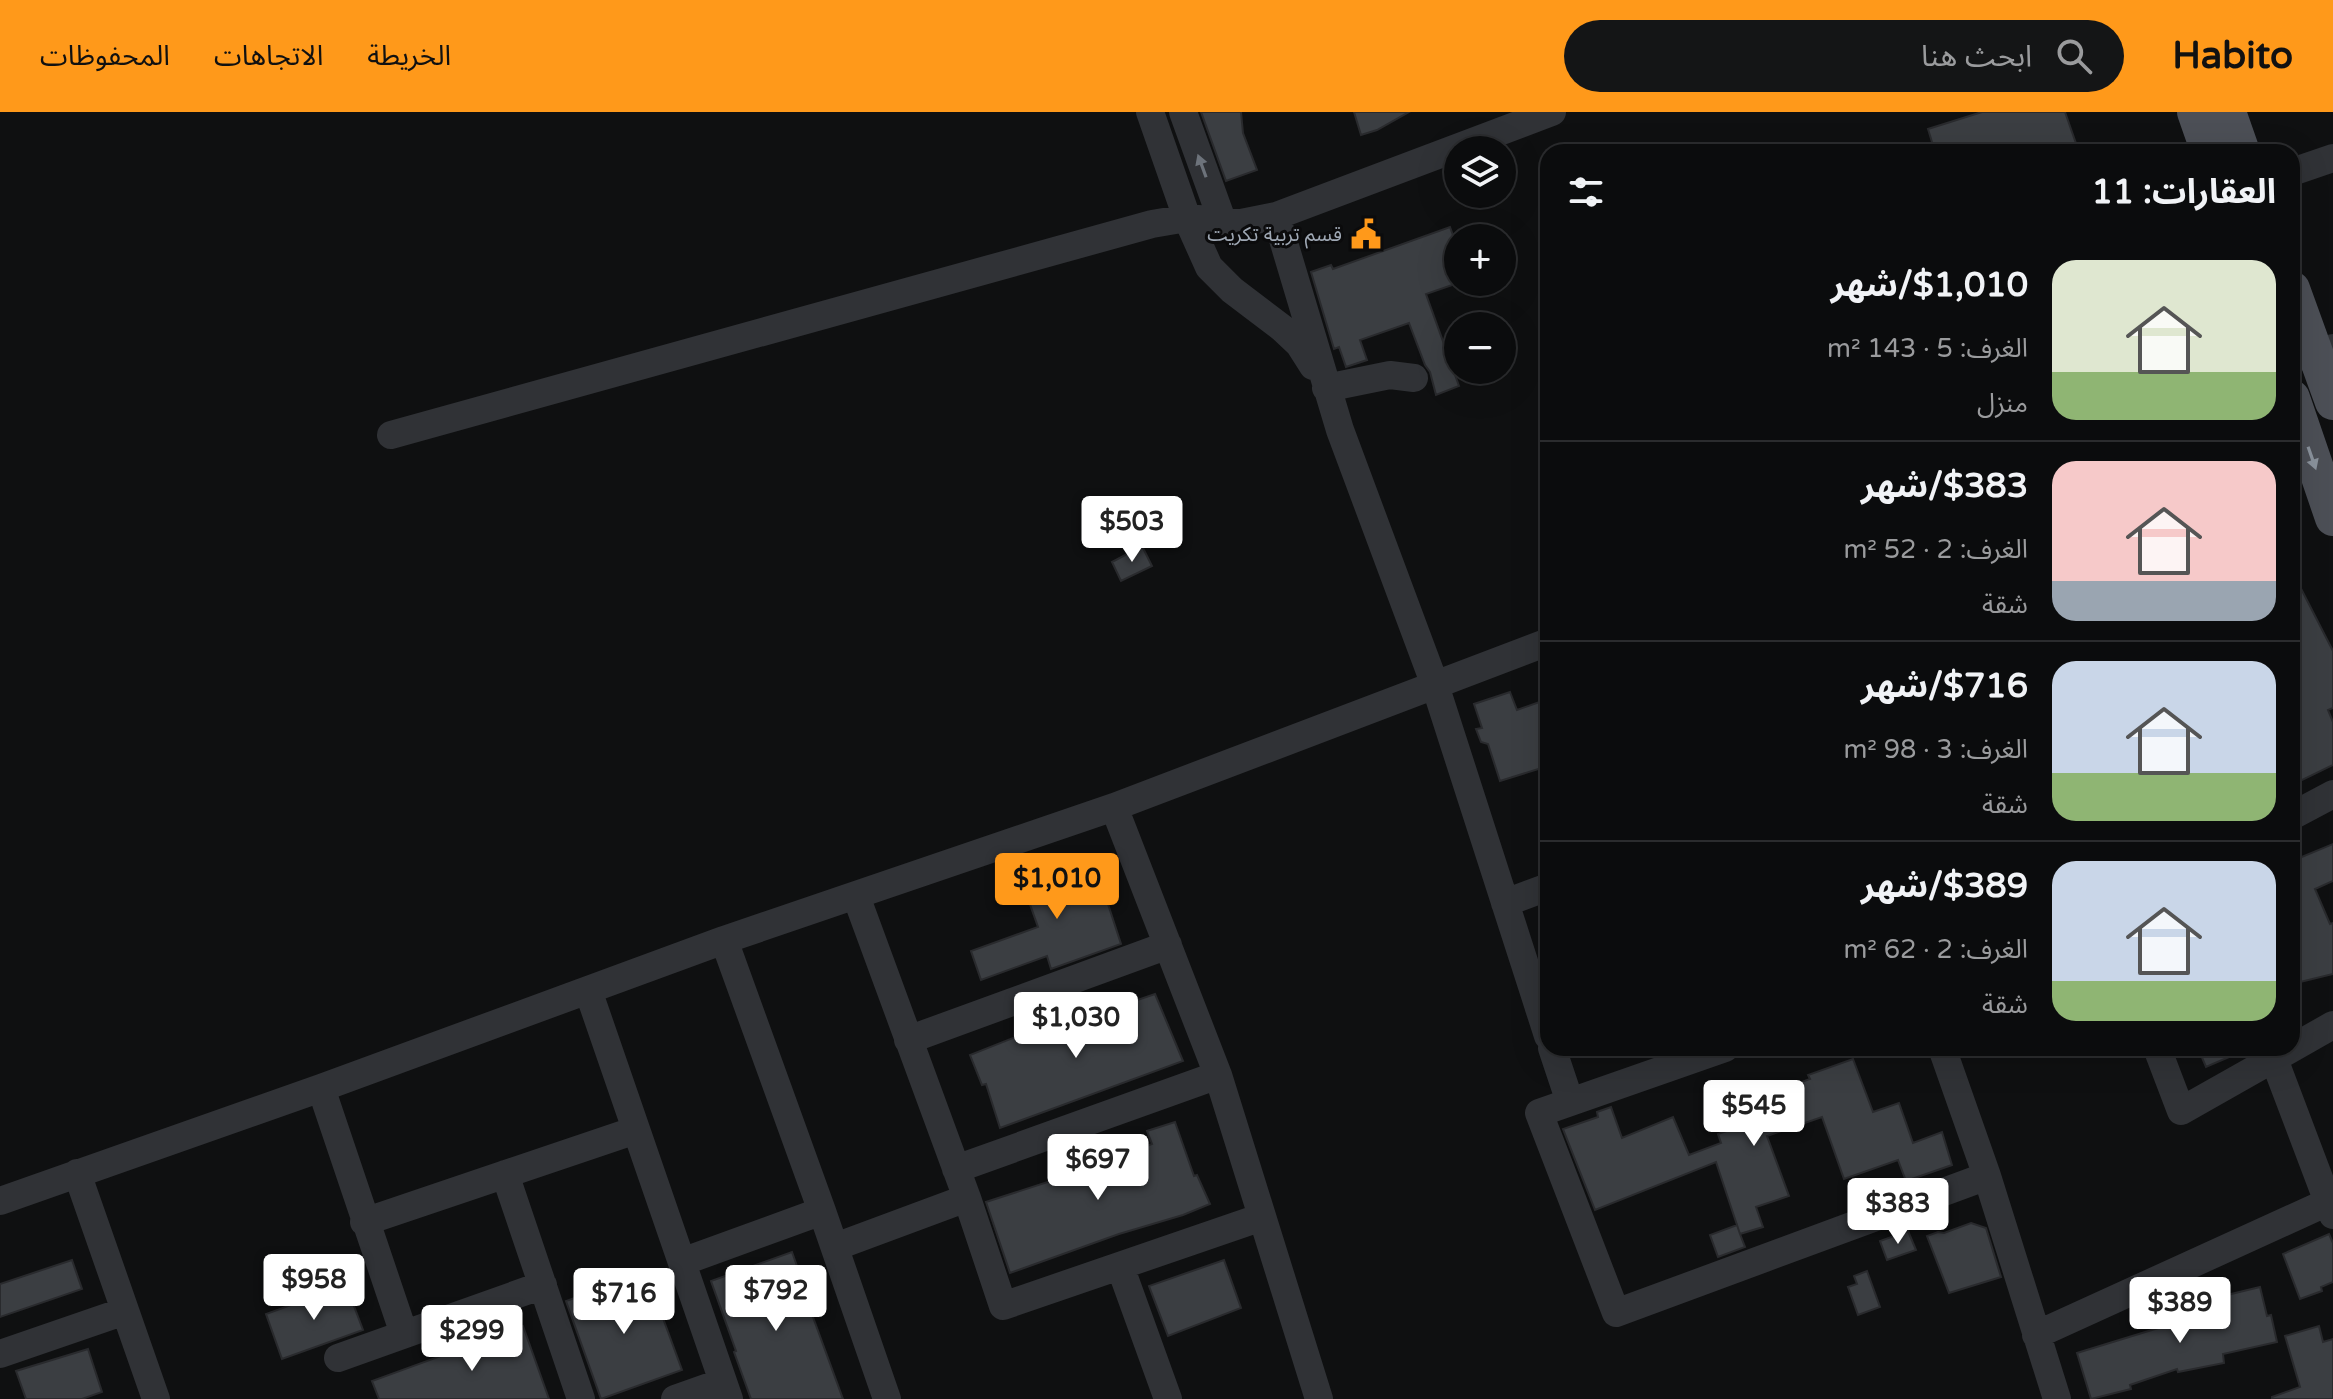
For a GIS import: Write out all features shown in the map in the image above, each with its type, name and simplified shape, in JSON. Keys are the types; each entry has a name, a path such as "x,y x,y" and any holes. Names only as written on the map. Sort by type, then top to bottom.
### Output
{"main road":[{"path":"2195,112 2206,144"},
{"path":"2228,112 2239,144"},
{"path":"2300,313 2333,402"},
{"path":"2300,421 2333,518"}],"street":[{"path":"1150,112 1187,218 1209,267 1232,290 1299,344 1326,388"},
{"path":"1183,112 1222,220"},
{"path":"391,435 1135,229 1187,218 1241,223 1276,216 1552,112"},
{"path":"2300,169 2333,158"},
{"path":"1276,216 1326,388 1435,685 1540,1011"},
{"path":"1326,388 1390,375 1414,378"},
{"path":"0,1201 321,1088 724,940 1114,807 1540,645"},
{"path":"2300,812 2333,794"},
{"path":"1114,807 1218,1075 1319,1399"},
{"path":"1505,903 1540,890"},
{"path":"856,896 967,1198 1003,1306 1262,1217"},
{"path":"724,940 887,1399"},
{"path":"908,1040 1168,945"},
{"path":"588,990 726,1390 675,1399"},
{"path":"2300,1044 2333,1025"},
{"path":"1555,1056 1570,1102"},
{"path":"1702,1056 1539,1113 1616,1313 1987,1176"},
{"path":"1945,1056 1987,1176 2057,1399"},
{"path":"2160,1056 2181,1111 2279,1056"},
{"path":"2036,1335 2331,1209 2274,1059"},
{"path":"956,1169 1218,1075"},
{"path":"321,1088 404,1334"},
{"path":"364,1222 636,1130"},
{"path":"77,1173 156,1399"},
{"path":"505,1174 581,1399"},
{"path":"835,1247 967,1198"},
{"path":"682,1262 822,1211"},
{"path":"1120,1266 1168,1399"},
{"path":"338,1358 543,1285"},
{"path":"0,1354 125,1311"}],"building":[{"path":"1201,112 1241,112 1243,133 1257,170 1226,181"},
{"path":"1354,112 1409,112 1377,130 1361,135"},
{"path":"1982,112 2065,112 2076,144 1933,144 1928,129"},
{"path":"1444,229 1444,288 1426,294 1444,344 1444,384 1459,386 1436,395 1430,372 1409,323 1360,340 1367,360 1346,367 1339,347 1334,349 1311,272 1331,265 1333,269"},
{"path":"1142,546 1152,566 1121,581 1112,562"},
{"path":"2300,587 2333,651 2333,708 2328,710 2333,722 2333,765 2300,781"},
{"path":"1510,692 1517,710 1540,702 1540,768 1500,781 1488,744 1481,742 1476,729 1482,728 1474,704"},
{"path":"2333,844 2333,881 2315,889 2330,924 2333,923 2333,974 2300,982 2300,858"},
{"path":"1092,855 1121,944 1051,969 1047,956 981,980 971,951 1038,927 1021,879"},
{"path":"1155,994 1183,1061 1000,1128 986,1084 982,1085 970,1055 1018,1036 1020,1040"},
{"path":"2201,1056 2231,1056 2206,1067"},
{"path":"1853,1059 1873,1112 1899,1103 1913,1143 1942,1132 1952,1165 1906,1181 1898,1160 1844,1179 1822,1117 1767,1136 1789,1196 1756,1207 1763,1227 1740,1234 1745,1247 1718,1257 1710,1235 1737,1225 1716,1162 1595,1210 1563,1129 1598,1117 1597,1112 1611,1107 1622,1138 1673,1117 1689,1155 1721,1143 1718,1134 1760,1119 1753,1100"},
{"path":"1175,1122 1194,1176 1197,1175 1210,1204 1010,1273 986,1202 1097,1166 1152,1144 1147,1131"},
{"path":"1971,1223 1986,1228 2001,1277 1949,1293 1927,1236"},
{"path":"1908,1231 1916,1250 1887,1260 1880,1241"},
{"path":"2329,1234 2333,1243 2333,1282 2321,1287 2322,1291 2300,1299 2283,1254"},
{"path":"792,1252 843,1399 751,1399 734,1352 711,1281"},
{"path":"72,1260 82,1289 0,1317 0,1284"},
{"path":"1224,1260 1241,1308 1168,1336 1149,1286"},
{"path":"1867,1271 1880,1307 1858,1315 1848,1287 1857,1284 1854,1276"},
{"path":"646,1272 682,1370 601,1399 566,1301"},
{"path":"346,1285 363,1330 282,1359 266,1314"},
{"path":"2260,1287 2277,1342 2223,1354 2224,1363 2178,1372 2177,1369 2130,1385 2131,1389 2091,1399 2077,1353 2168,1325 2167,1321 2181,1322 2190,1316 2204,1318 2223,1296"},
{"path":"523,1326 549,1399 379,1399 372,1381"},
{"path":"2319,1326 2323,1342 2333,1339 2333,1399 2272,1399 2300,1387 2285,1336"},
{"path":"88,1349 102,1392 82,1399 26,1399 16,1371"}],"place":[{"name":"قسم تربية تكريت","path":"1366,234"}]}
